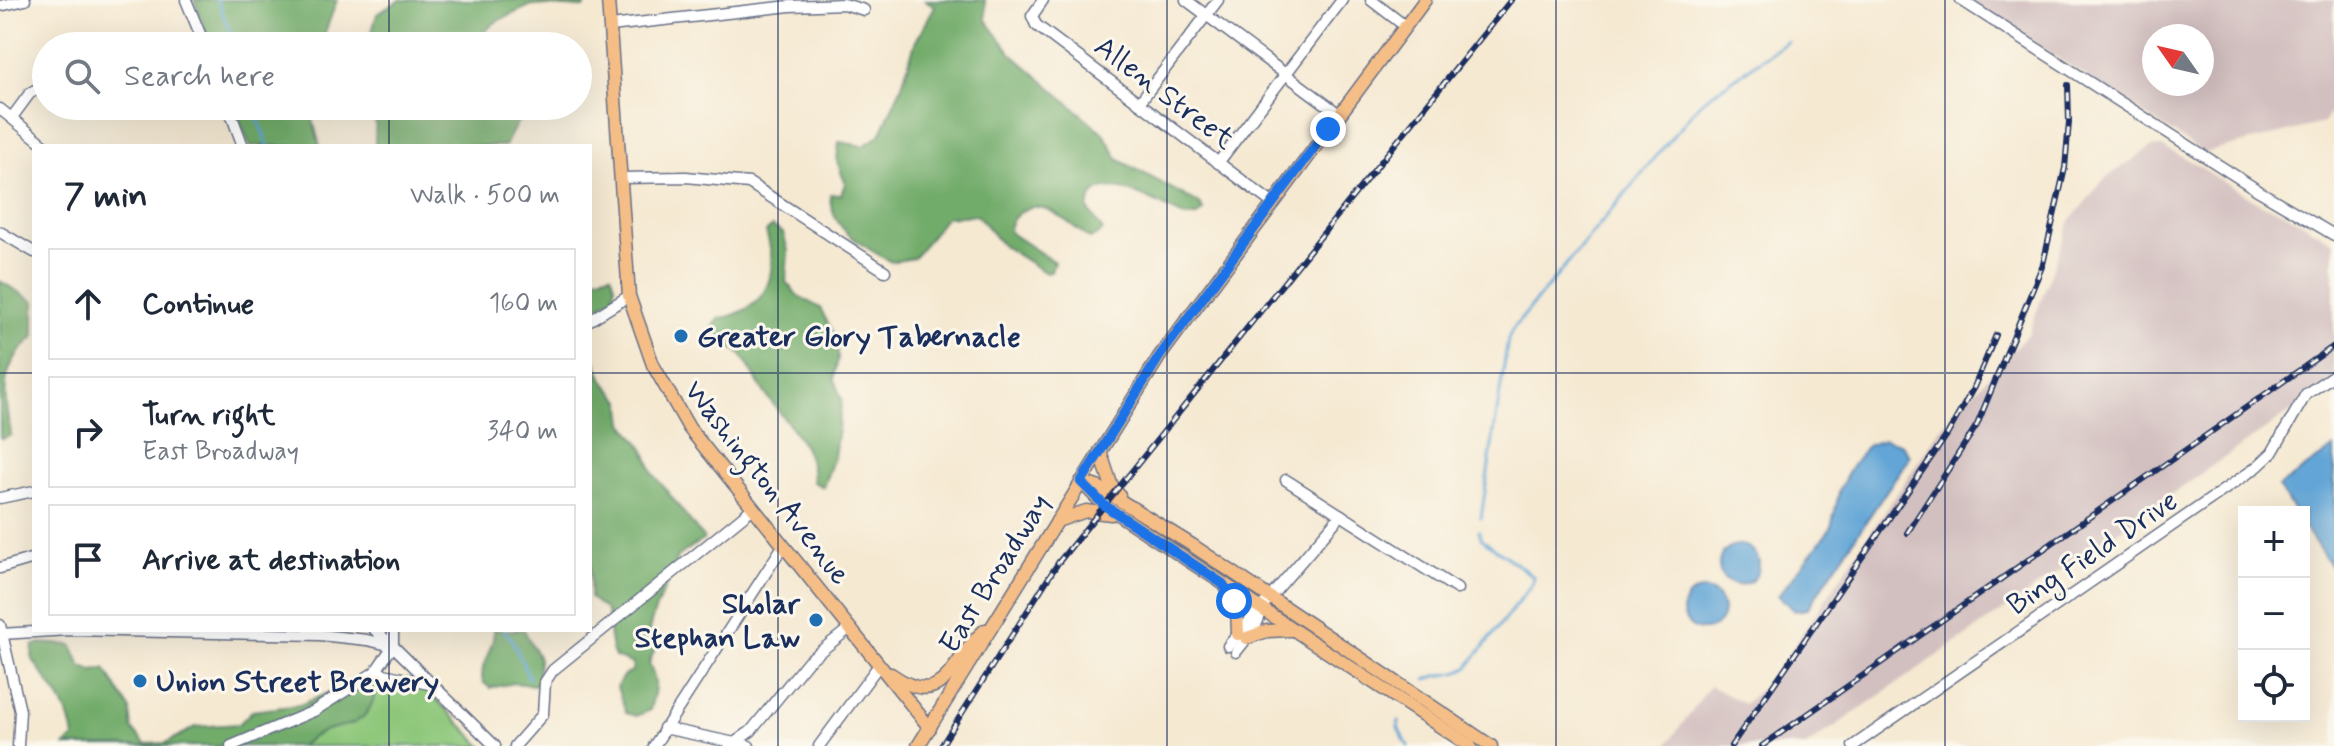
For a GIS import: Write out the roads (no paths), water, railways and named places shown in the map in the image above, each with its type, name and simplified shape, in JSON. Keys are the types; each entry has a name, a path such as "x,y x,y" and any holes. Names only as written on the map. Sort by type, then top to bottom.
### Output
{"main road":[{"name":"Washington Avenue","path":"608,0 629,296 639,332 676,411 930,728"},
{"name":"East Broadway","path":"918,746 1159,357 1425,0"},
{"path":"1100,451 1124,510 1223,584 1470,746"},
{"path":"1081,482 1272,599 1491,746"},
{"path":"1057,521 1086,511 1124,510"},
{"path":"1223,584 1237,608 1242,636 1277,629 1294,631"},
{"path":"879,665 913,688 930,689 948,676 969,644 996,620"}],"street":[{"path":"0,6 25,0"},
{"path":"186,0 199,32"},
{"name":"Allen Street","path":"1043,0 1032,18 1272,203"},
{"path":"1186,0 1339,114"},
{"path":"1139,103 1218,0"},
{"path":"1218,163 1342,0"},
{"path":"1371,0 1405,26"},
{"path":"1961,0 2246,183 2334,235"},
{"path":"610,26 790,6 844,4 864,10"},
{"path":"13,116 32,92"},
{"path":"0,109 13,116 44,144"},
{"path":"232,120 239,144"},
{"path":"621,178 686,177 749,183 885,271"},
{"path":"0,232 32,251"},
{"path":"592,319 629,296"},
{"name":"Bing Field Drive","path":"1853,746 2257,467 2272,453 2306,394 2334,375"},
{"path":"1286,480 1457,589"},
{"path":"0,498 32,491"},
{"path":"545,682 553,670 613,619 753,508"},
{"path":"1232,649 1341,515"},
{"path":"654,746 783,546"},
{"path":"0,568 32,559"},
{"path":"732,745 751,731 808,661 850,628"},
{"path":"18,746 20,711 1,631 32,631"},
{"path":"170,632 320,635 393,646"},
{"path":"377,632 495,746"},
{"path":"231,746 314,711 375,672 393,646 393,632"},
{"path":"515,746 543,714 543,665"},
{"path":"819,746 879,665"},
{"path":"375,672 430,684"},
{"path":"664,728 732,745 749,746"}],"water":[{"path":"1884,439 1902,444 1910,456 1807,609 1795,611 1778,596 1831,528 1840,488 1853,464 1867,446"},
{"path":"2334,448 2334,571 2310,535 2310,506 2291,506 2278,487"},
{"path":"1739,545 1753,551 1759,565 1753,579 1739,585 1725,579 1719,565 1725,551"},
{"path":"1703,590 1717,596 1723,610 1717,624 1703,630 1689,624 1683,610 1689,596"}],"waterway":[{"path":"217,0 230,32"},
{"path":"1481,518 1508,339 1512,330 1702,101 1788,41"},
{"path":"258,120 267,144"},
{"path":"1426,680 1467,668 1532,584 1534,577 1482,539 1479,531"},
{"path":"506,632 529,678"},
{"path":"1399,721 1398,728 1408,746"}],"railway":[{"path":"941,746 1058,563 1511,0"},
{"path":"1907,533 1977,425 2043,264 2065,168 2068,85"},
{"path":"1731,746 1947,435 1974,387 1996,335"},
{"path":"1762,746 2334,346"}],"place":[{"name":"Greater Glory Tabernacle","path":"681,336"},
{"name":"Sholar Stephan Law","path":"816,620"},
{"name":"Union Street Brewery","path":"140,681"}]}
